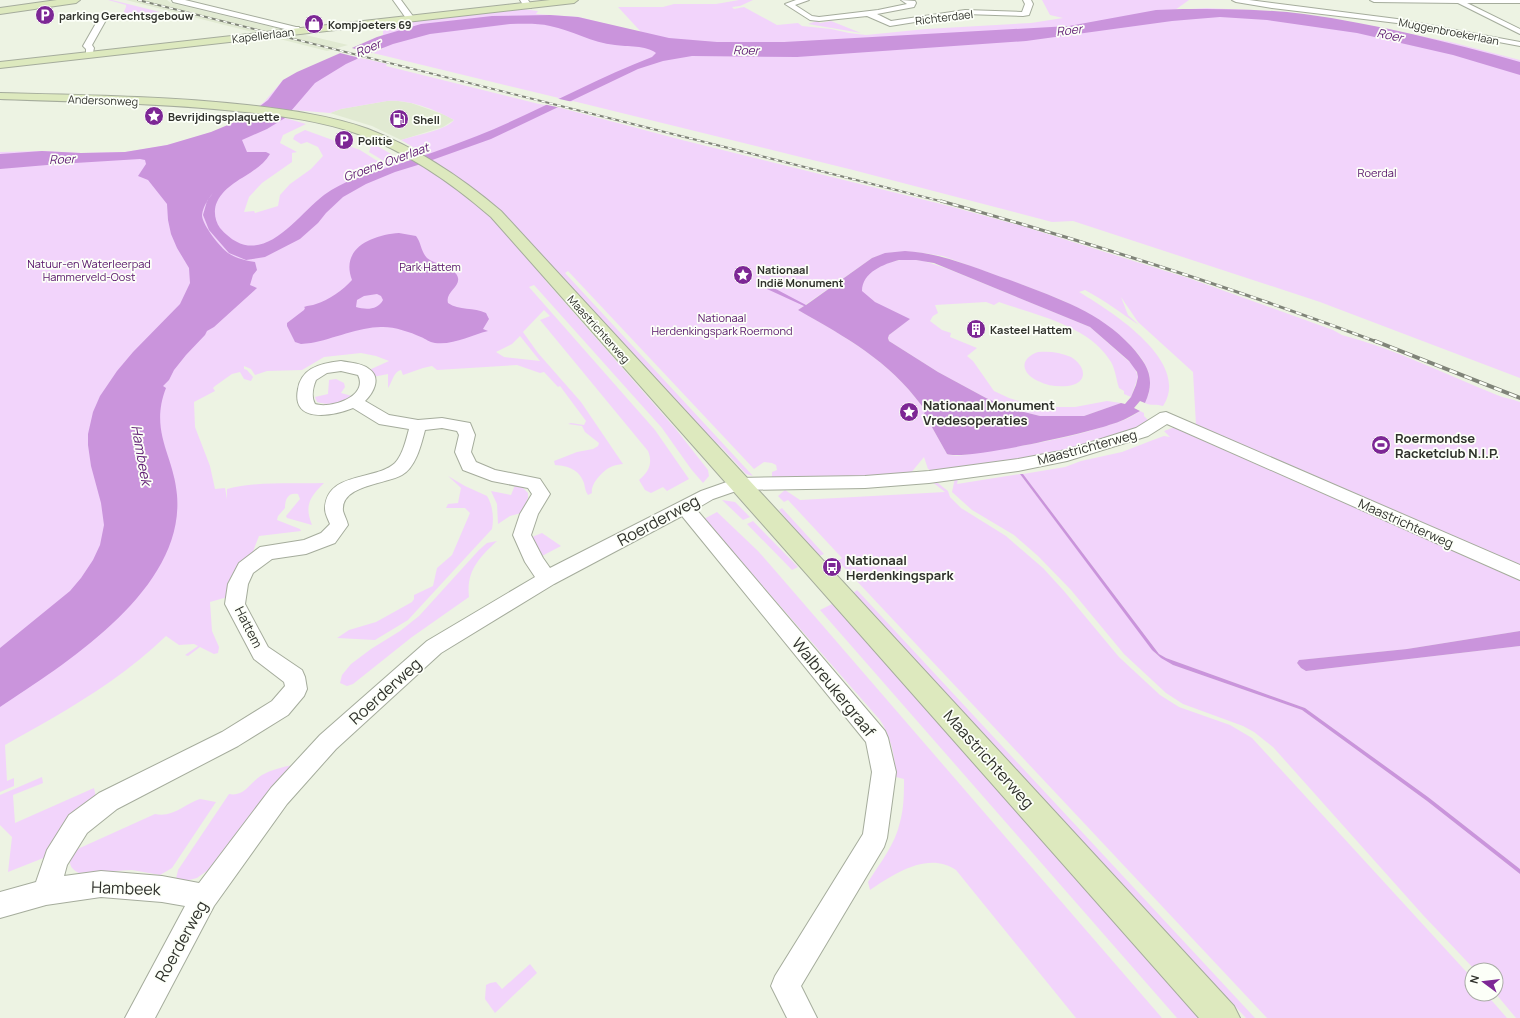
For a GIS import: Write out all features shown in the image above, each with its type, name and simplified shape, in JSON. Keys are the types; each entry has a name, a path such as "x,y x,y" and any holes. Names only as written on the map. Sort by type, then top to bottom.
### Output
{"main road":[{"path":"0,10 60,0"},
{"path":"0,10 76,0"},
{"name":"Kapellerlaan","path":"0,65 411,18 526,3 574,0"},
{"name":"Andersonweg","path":"0,96 170,102 297,115 344,125 394,145 450,178"},
{"name":"Maastrichterweg","path":"450,178 474,195 496,214 738,484 957,723 1222,1018"}],"street":[{"path":"176,0 296,29 297,31"},
{"path":"397,0 411,18"},
{"name":"Richterdael","path":"805,0 789,4 814,19 868,13 911,5 912,3 905,0"},
{"path":"895,8 882,3 898,0"},
{"name":"Richterdael","path":"868,13 890,24 965,12 1022,14 1026,13 1029,4 1027,0"},
{"name":"Muggenbroekerlaan","path":"1236,0 1272,6 1348,11 1520,44"},
{"path":"1374,0 1520,1"},
{"path":"1458,0 1520,32"},
{"path":"89,55 90,48 87,46 102,20"},
{"path":"353,404 362,406 385,420 418,425 442,423 464,427 467,435 463,452 469,466 492,475 534,483 540,494 529,514 522,535 535,562 547,579"},
{"name":"Maastrichterweg","path":"738,484 865,482 929,477 1018,465 1067,455 1142,432 1166,417 1520,573"},
{"name":"Hattem","path":"46,892 56,859 78,824 108,801 230,739 280,708 296,688 294,677 262,653 246,626 235,604 238,584 246,568 267,552 306,547 328,538 339,525 334,508 340,492 358,482 397,470 410,454 418,425"},
{"name":"Roerderweg","path":"139,1018 205,897 279,796 328,742 434,647 547,579 707,495 738,484"},
{"name":"Walbreukergraaf","path":"684,507 877,738 884,772 875,838 785,986 803,1018"},
{"name":"Hambeek","path":"0,905 46,892 101,884 162,888 205,897"}],"shaded area":[{"path":"126,0 167,0 171,3 348,45 327,51"},
{"path":"387,101 411,103 445,115 454,120 443,127 401,140 372,126 330,113 341,109"}],"green space":[{"path":"108,0 160,12 122,16 126,5"},
{"path":"739,0 753,0 740,6 732,7 734,9 744,7 777,25 798,23 802,26 866,35 926,29 1031,23 1063,18 1050,15 1042,0 1189,0 1175,10 1206,8 1249,10 1328,18 1451,42 1520,60 1520,378 1320,302 1073,221 1052,222 853,170 573,101 561,108 682,140 945,205 1022,226 1191,279 1333,330 1342,335 1381,347 1497,395 1520,402 1520,568 1196,425 1193,372 1138,322 1121,297 1128,315 1139,325 1106,302 1085,290 1079,292 1127,325 1144,340 1158,356 1167,372 1169,389 1163,406 1145,403 1150,386 1150,379 1142,359 1131,346 1104,323 1074,306 1042,292 943,256 916,252 898,252 872,258 798,310 866,351 895,376 922,406 930,408 924,413 947,454 954,456 1016,447 1087,432 1126,419 1140,411 1144,413 1144,416 1150,422 1148,424 1080,447 1021,459 932,471 928,469 924,457 910,474 834,478 772,477 772,472 777,470 776,465 764,462 754,469 568,271 565,273 753,476 746,474 722,448 695,423 560,275 545,280 675,428 708,470 709,476 703,483 691,469 662,428 534,285 529,287 655,430 689,479 667,491 663,487 651,493 645,490 639,480 649,467 650,459 648,451 540,320 550,316 544,310 523,332 538,353 581,402 623,464 613,466 602,473 593,485 592,493 588,495 582,478 576,471 569,467 555,465 554,461 577,452 593,449 598,446 599,443 585,432 582,426 568,424 584,425 586,421 560,386 558,387 544,372 540,373 517,365 437,370 432,366 403,375 401,370 398,371 388,388 388,374 373,377 369,370 389,361 376,356 361,353 324,357 302,370 267,371 255,375 251,369 244,366 244,369 247,370 253,377 251,381 244,379 240,372 232,374 213,388 215,391 194,402 195,427 210,466 215,489 225,488 227,499 227,489 238,486 274,483 324,483 312,497 310,502 309,512 312,525 287,518 286,516 300,499 298,494 289,495 286,499 285,508 278,516 277,520 300,529 301,531 259,536 250,559 231,596 210,602 212,631 219,647 218,653 214,654 200,647 188,656 185,655 198,646 194,644 179,645 166,636 139,660 96,691 5,745 7,781 14,778 14,786 0,792 0,152 125,152 168,145 212,132 235,122 250,113 264,102 283,80 383,35 383,25 522,9 538,11 536,14 579,17 642,33 618,7 663,7 674,4 716,4","holes":["383,47 384,48 373,53 559,98 546,105 539,104 386,66 387,64 362,58","395,101 413,103 454,120 450,124 437,130 401,140 425,154 405,162 372,143 369,152 392,166 387,167 360,150 305,130 295,135 293,139 301,144 307,142 318,147 323,156 311,169 290,184 280,195 278,206 255,213 254,211 244,212 249,197 262,183 292,162 292,153 297,152 280,143 283,135 306,124 285,118 293,110 330,113 341,109","520,336 540,361 504,357 496,352 512,344"]},
{"path":"817,21 820,23 831,21 861,33 808,24"},
{"path":"907,259 924,261 948,269 1090,327 1134,366 1138,377 1131,397 1124,394 1124,391 1119,388 1114,369 1109,359 1099,347 1088,338 1074,329 999,302 994,305 986,302 935,305 938,313 933,316 930,321 942,330 951,333 950,337 977,348 967,356 973,361 994,391 1009,398 1038,407 1075,407 1107,401 1121,403 1084,416 1040,416 1012,409 986,398 938,372 889,341 888,336 909,319 872,301 863,293 862,290 862,285 865,278 874,269 887,263"},
{"path":"1038,352 1054,352 1071,357 1080,365 1083,374 1082,378 1075,384 1068,386 1053,386 1038,381 1028,374 1024,366 1027,358"},
{"path":"336,379 344,383 345,387 341,393 352,396 335,403 326,404 317,402 315,397 328,394 329,380"},
{"path":"1175,427 1520,576 1520,631 1407,649 1300,660 1297,663 1306,671 1520,646 1520,869 1428,797 1305,708 1166,658 1159,654 1023,474 1065,467 1081,461 1122,452 1164,436 1170,437 1164,431"},
{"path":"1020,474 1156,654 1173,665 1302,710 1427,801 1520,874 1520,1018 1516,1018 1503,1002 1504,1002 1504,962 1467,962 1423,915 1273,747 1254,732 1243,726 1183,704 1166,693 1124,654 1071,590 1038,556 1014,535 972,510 952,492 955,478 958,478 957,484"},
{"path":"448,476 487,496 491,504 493,521 492,529 408,620 375,640 337,638 349,630 376,622 412,602 414,595 433,586 437,568 452,555 470,513 465,508 446,508 448,504 458,503 461,488"},
{"path":"934,480 948,491 950,497 961,508 1006,536 1043,568 1119,657 1160,695 1179,707 1230,725 1252,738 1464,969 1464,1002 1493,1002 1507,1018 1267,1018 838,561 842,558 788,500 784,502 778,496 785,490 800,500 945,492 931,481"},
{"path":"515,485 522,487 528,493 528,498 521,513 510,516 498,524 497,504 491,491 511,495"},
{"path":"722,500 735,502 750,517 743,520"},
{"path":"782,508 824,554 817,557 779,510"},
{"path":"717,512 758,551 1162,1018 1076,1018 956,870 945,865 934,863 912,867 890,877 870,890 868,882 887,854 895,838 903,806 904,779 896,777 895,762 890,740 880,720 704,519"},
{"path":"753,521 798,567 792,570 747,524"},
{"path":"542,533 561,546 542,556 532,537"},
{"path":"497,541 479,559 472,572 469,597 412,637 353,684 347,686 340,683 342,675 351,664 371,649 400,631 419,616 479,550 487,543"},
{"path":"857,590 1255,1018 1246,1018 853,593"},
{"path":"832,604 938,720 1202,1018 1177,1018 820,610"},
{"path":"292,765 247,819 208,870 197,878 185,881 176,879 178,870 229,794 235,794 243,791 265,773"},
{"path":"42,777 43,783 13,795 15,823 94,788 96,797 46,857 8,872 12,837 0,825 0,795"},
{"path":"200,799 216,802 172,868 160,875 132,870 79,873 70,865 71,852 155,814 168,814"},
{"path":"530,964 537,973 495,1013 485,999 486,985 496,982 502,989"}],"water":[{"name":"Roer","path":"1156,10 1259,10 1304,14 1386,28 1467,47 1520,62 1520,75 1453,55 1357,33 1267,20 1220,17 1172,21 1026,41 797,57 692,56 663,61 638,69 491,139 395,172 366,184 343,197 300,239 265,257 246,260 229,253 209,230 203,215 207,202 202,215 208,230 225,250 231,255 241,259 255,262 257,270 253,275 250,285 257,288 214,327 207,331 174,370 169,380 163,386 166,388 161,404 161,431 172,468 177,495 174,529 162,561 142,592 117,619 88,645 0,707 0,648 70,591 93,560 100,545 104,525 101,503 91,466 88,434 93,412 100,396 117,371 133,352 180,304 190,283 189,268 177,248 171,234 167,204 148,180 138,176 146,164 145,160 140,159 59,164 0,169 0,154 42,151 81,153 125,152 167,145 211,132 235,122 251,113 268,100 283,80 297,72 377,37 421,24 492,16 550,15 578,17 669,38 717,42 784,42 1069,26","holes":["510,24 545,25 566,30 598,42 642,47 656,53 652,57 499,127 431,153 342,184 324,195 288,228 263,244 249,245 235,241 220,228 215,212 217,202 222,194 235,182 258,167 270,154 266,152 247,152 242,140 267,129 285,118 315,83 346,64 393,44 430,34"]},
{"path":"399,233 416,236 423,253 427,258 454,272 457,275 458,281 450,293 448,303 457,307 486,313 489,319 483,329 488,331 449,343 435,343 402,330 388,327 375,327 311,343 301,344 295,342 287,323 304,310 304,307 314,305 336,294 352,280 349,269 350,259 354,252 369,240 389,234","holes":["377,294 381,296 383,300 378,306 368,309 356,307 357,300 364,296"]},
{"path":"905,251 919,252 945,258 1010,280 1059,299 1090,314 1105,323 1131,346 1146,366 1150,379 1150,387 1145,403 1140,401 1134,408 1140,411 1117,422 1096,429 1052,440 976,454 947,454 924,413 930,408 922,406 909,390 881,363 866,351 798,310 804,306 767,289 772,287 806,305 872,258 885,253","holes":["899,260 916,260 934,263 1090,327 1129,361 1137,372 1138,377 1131,397 1125,404 1121,403 1084,416 1040,416 1012,409 986,398 938,372 889,341 889,335 910,319 875,302 862,291 863,284 870,274 887,264"]},
{"path":"1020,474 1023,474 1159,654 1166,658 1305,708 1428,797 1520,869 1520,874 1427,801 1302,710 1173,665 1161,658 1152,650"},
{"path":"1520,631 1520,646 1306,671 1297,663 1299,660 1407,649"}],"pier":[{"path":"348,47 375,54 364,59 336,52"},
{"path":"555,98 573,102 561,108 543,104"}],"railway":[{"path":"138,0 944,202"},
{"path":"941,201 1051,233 1215,284 1377,342"},
{"path":"1375,341 1520,398"}],"place":[{"name":"parking Gerechtsgebouw","path":"45,15"},
{"name":"Kompjoeters 69","path":"314,24"},
{"name":"Bevrijdingsplaquette","path":"154,116"},
{"name":"Shell","path":"399,119"},
{"name":"Politie","path":"344,140"},
{"name":"Nationaal Indië Monument","path":"743,275"},
{"name":"Kasteel Hattem","path":"976,329"},
{"name":"Nationaal Monument Vredesoperaties","path":"909,412"},
{"name":"Roermondse Racketclub N.I.P.","path":"1381,445"},
{"name":"Nationaal Herdenkingspark","path":"832,567"}],"water label":[{"name":"Groene Overlaat","path":"386,162"}],"park label":[{"name":"Roerdal","path":"1377,172"},
{"name":"Park Hattem","path":"430,266"},
{"name":"Natuur-en Waterleerpad Hammerveld-Oost","path":"89,269"},
{"name":"Nationaal Herdenkingspark Roermond","path":"722,323"}]}
